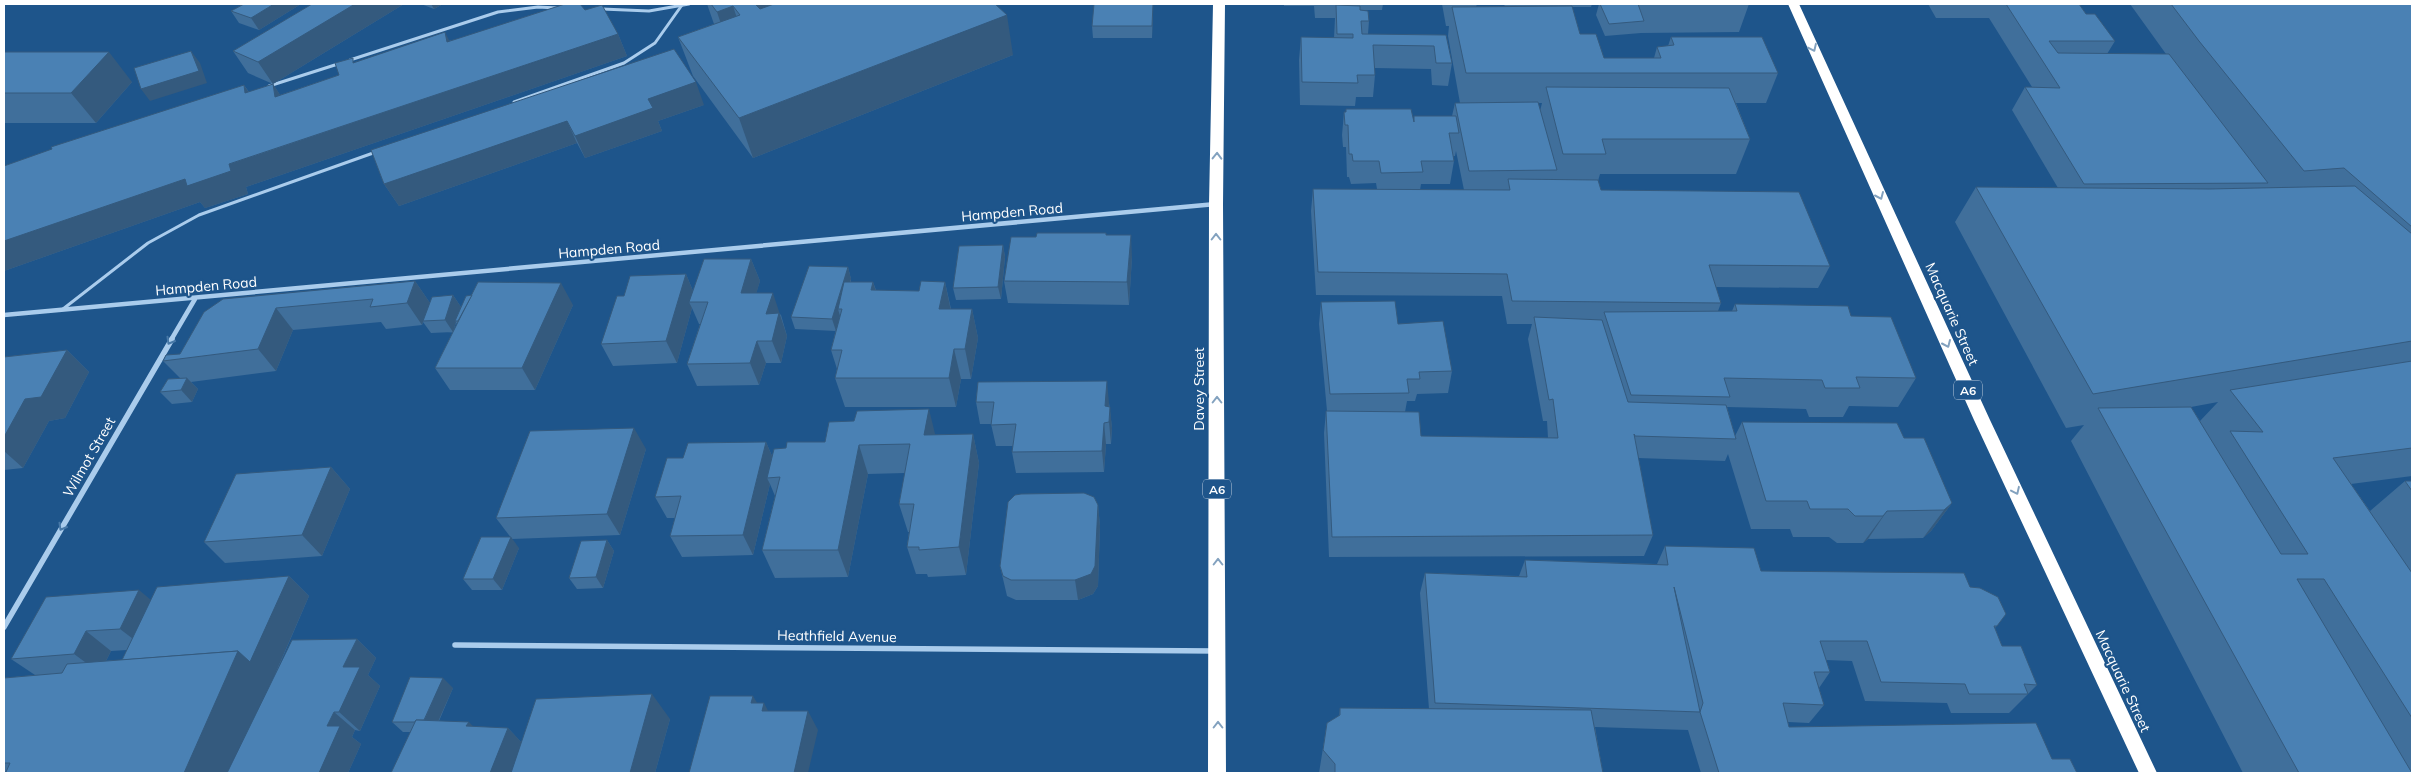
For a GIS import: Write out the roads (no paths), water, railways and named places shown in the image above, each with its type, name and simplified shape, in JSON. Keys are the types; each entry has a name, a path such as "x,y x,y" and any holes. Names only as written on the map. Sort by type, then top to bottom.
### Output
{"highway":[{"name":"Davey Street","path":"1218,773 1216,204 1219,4"},
{"name":"Macquarie Street","path":"1793,4 1982,420 2148,773"}],"street":[{"name":"Hampden Road","path":"4,315 1216,204"},
{"name":"Wilmot Street","path":"4,627 195,299"},
{"name":"Heathfield Avenue","path":"455,645 1218,651"}],"lane":[{"path":"594,9 649,11 689,4"},
{"path":"513,103 624,63 655,43 682,5"},
{"path":"265,87 498,12 538,7 566,8"},
{"path":"62,310 148,244 199,215 384,149"}]}
